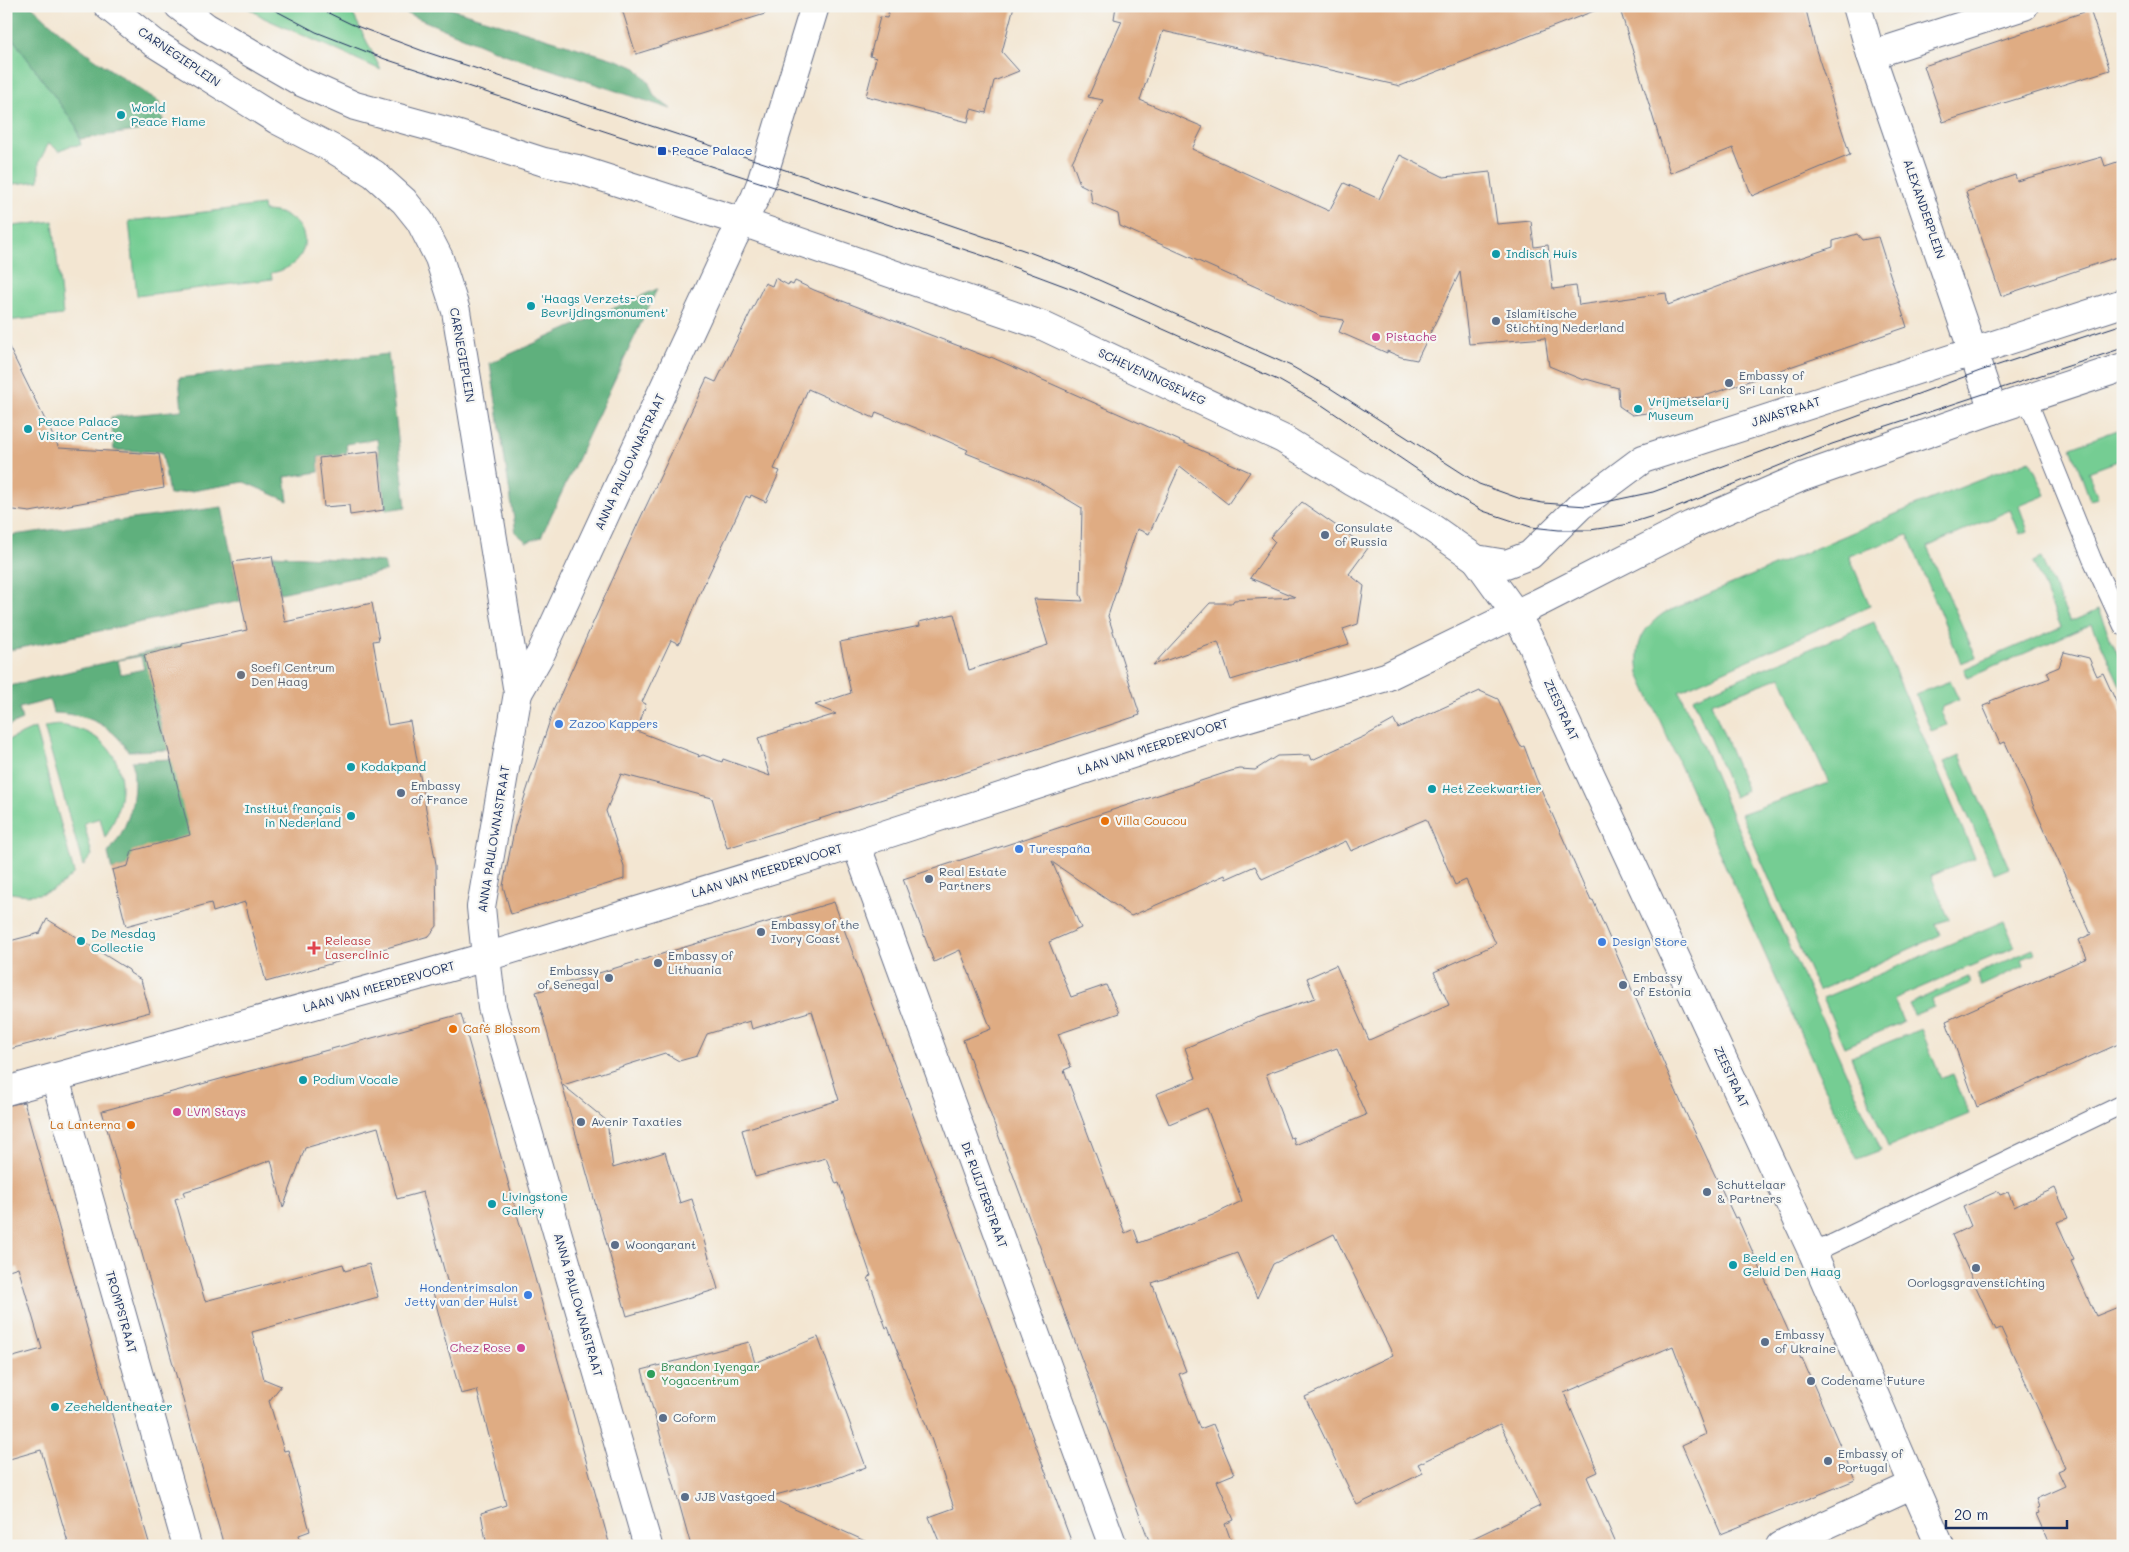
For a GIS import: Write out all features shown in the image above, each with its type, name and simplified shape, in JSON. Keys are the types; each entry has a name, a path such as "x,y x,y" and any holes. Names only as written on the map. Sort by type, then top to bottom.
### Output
{"street":[{"name":"CARNEGIEPLEIN","path":"108,6 154,43 277,120 335,150 374,174 404,201 420,221 439,258 456,311 518,693"},
{"path":"179,6 206,26 301,82 355,106 453,133 544,162 577,169 742,222"},
{"name":"ANNA PAULOWNASTRAAT","path":"648,1546 492,1007 481,907 518,693 546,644 742,222 756,198 814,6"},
{"name":"ALEXANDERPLEIN","path":"1857,6 1871,55 1993,410"},
{"path":"1871,55 2024,6"},
{"name":"SCHEVENINGSEWEG","path":"742,222 1050,330 1283,439 1422,521 1476,559 1515,613"},
{"name":"JAVASTRAAT","path":"1476,559 1506,564 1530,555 1580,506 1643,459 2123,302"},
{"path":"1515,613 1691,525 1802,477 2123,367"},
{"name":"LAAN VAN MEERDERVOORT","path":"6,1090 55,1078 486,957 856,844 1218,726 1386,677 1515,613"},
{"name":"ZEESTRAAT","path":"1515,613 1533,646 1550,688 1813,1253 1940,1546"},
{"name":"DE RUIJTERSTRAAT","path":"856,844 1113,1546"},
{"name":"TROMPSTRAAT","path":"55,1078 187,1546"},
{"path":"1780,1546 1914,1485"}],"lane":[{"path":"2027,399 2092,559 2123,626"},
{"path":"1813,1253 2123,1104"}],"green space":[{"path":"6,6 32,6 61,33 93,57 160,102 164,127 80,139 76,126 6,29"},
{"path":"245,6 349,6 381,70 264,18"},
{"path":"389,6 442,6 620,61 636,68 648,81 654,96 671,109 501,53"},
{"path":"6,29 76,126 81,145 69,146 59,151 49,143 39,162 39,181 6,185"},
{"path":"263,205 264,211 281,213 293,220 301,229 304,239 303,250 297,260 287,268 271,273 272,279 137,296 129,221"},
{"path":"53,221 63,315 6,321 6,227"},
{"path":"657,289 541,537 527,542 516,533 490,363"},
{"path":"388,354 406,507 386,510 377,439 346,444 347,453 318,457 319,472 285,477 288,501 244,482 169,495 162,452 114,450 111,417 182,410 179,378"},
{"path":"2123,428 2123,459 2088,472 2098,498 2090,500 2071,447"},
{"path":"2030,460 2046,495 2019,506 2028,531 2020,534 2010,510 1927,547 1976,657 1961,663 1908,535 1849,556 1870,606 1679,691 1775,915 1881,1150 1857,1159 1639,674 1639,646 1644,632 1664,613 1919,504"},
{"path":"222,507 240,601 6,651 6,536"},
{"path":"273,555 384,562 386,571 280,593"},
{"path":"2041,558 2070,622 2098,610 2123,666 2123,692 2092,624 1968,678 1964,669 2061,627 2033,562"},
{"path":"1874,622 1975,858 1931,876 1949,919 1936,924 1940,935 1818,991 1741,814 1829,783 1781,677 1711,703 1747,791 1734,797 1693,698"},
{"path":"182,644 203,742 169,750 128,751 114,733 96,722 76,715 53,713 50,700 19,708 22,720 6,727 6,687","holes":["141,656 144,669 121,674 118,660","174,706 182,738 165,741 157,710"]},
{"path":"1950,681 1959,700 1942,707 1941,712 1947,725 1931,731 1916,694"},
{"path":"58,725 80,730 97,738 110,750 118,765 121,781 120,799 115,819 105,838 100,818 84,823 92,855 83,866 44,727"},
{"path":"35,728 74,873 59,886 51,890 26,895 6,892 6,741"},
{"path":"1960,755 2009,868 1994,874 1944,762"},
{"path":"171,759 218,831 133,851 128,866 112,870 108,853 116,843 127,821 133,798 134,774 132,761"},
{"path":"2004,921 2015,947 1894,999 1903,1022 1844,1047 1823,998"},
{"path":"2033,949 2035,954 2022,959 2024,966 1981,986 1977,974"},
{"path":"1968,977 1971,983 1932,1000 1934,1007 1914,1015 1909,1004"},
{"path":"1921,1029 1941,1078 1953,1074 1969,1114 1888,1147 1851,1057"}],"building":[{"path":"621,6 764,6 765,14 636,54"},
{"path":"890,6 1014,6 1002,52 1019,71 994,81 986,113 971,109 968,122 866,96 876,58 870,56 880,17 887,18"},
{"path":"1116,6 1598,6 1599,9 1400,86 1163,31 1140,100 1203,127 1192,149 1329,211 1344,183 1379,199 1400,155 1444,177 1490,172 1497,224 1531,221 1534,247 1548,245 1553,289 1576,286 1579,305 1666,293 1668,305 1833,247 1833,241 1857,234 1862,240 1878,237 1907,327 1702,397 1657,402 1647,413 1632,415 1619,406 1618,388 1586,379 1583,380 1549,366 1545,338 1469,344 1460,272 1417,360 1401,357 1387,351 1387,353 1339,332 1344,320 1320,316 1120,226 1118,214 1092,203 1090,189 1080,184 1072,162 1103,100 1088,97 1122,21 1114,19"},
{"path":"1619,6 1805,6 1816,50 1850,155 1752,196 1733,148 1670,173"},
{"path":"2090,10 2110,70 1943,122 1924,66"},
{"path":"2102,157 2105,166 2123,160 2123,255 2001,296 1966,192 2015,175 2017,181"},
{"path":"775,278 788,285 789,283 793,285 795,281 814,290 991,357 1250,472 1228,504 1180,466 1149,534 1137,529 1108,616 1140,715 937,782 727,848 712,798 621,774 606,811 624,866 624,879 511,914 503,886 515,826 553,711 639,521 707,378 716,382 765,283 772,286","holes":["808,389 874,418 876,412 936,436 968,450 966,453 1037,481 1082,508 1080,594 1083,601 1034,599 1048,645 969,670 954,614 919,622 920,626 840,642 851,693 815,705 836,714 758,738 770,776 723,759 722,762 703,755 698,757 699,755 637,731 646,704 642,702 671,640 679,644 698,597 746,496 750,498 751,495 766,502 780,471 774,469"]},
{"name":"Peace Palace Visitor Centre","path":"6,341 59,448 159,454 164,488 30,512 6,509"},
{"path":"378,451 384,510 350,515 349,505 324,507 319,458"},
{"path":"1302,502 1368,548 1349,574 1364,586 1358,624 1343,629 1349,644 1231,680 1218,642 1153,665 1210,603 1232,603 1234,600 1295,597 1250,578 1275,542 1270,537"},
{"path":"272,556 285,622 372,603 379,640 373,641 388,725 410,721 436,864 437,926 429,936 266,982 245,902 213,912 211,903 126,926 112,870 128,866 132,851 190,835 144,655 182,646 182,644 247,630 233,562"},
{"path":"2064,652 2089,658 2097,676 2103,673 2123,717 2123,1042 1977,1107 1946,1021 2087,958 2079,940 2091,934 2005,742 2000,744 1983,706 1991,703 1990,701 2050,678 2047,672 2059,667"},
{"path":"1480,691 1498,699 1516,738 1521,747 1524,746 1536,778 1591,901 1593,900 1683,1107 1735,1218 1737,1217 1802,1358 1855,1480 1721,1534 1682,1445 1706,1434 1673,1346 1564,1393 1598,1472 1587,1477 1617,1546 1457,1546 1540,1506 1500,1424 1418,1464 1423,1473 1357,1505 1305,1397 1393,1355 1334,1234 1273,1264 1257,1298 1237,1253 1152,1283 1186,1371 1179,1374 1200,1429 1213,1424 1234,1474 1217,1481 1234,1520 1225,1524 1233,1546 1151,1546 963,1040 991,1029 960,950 934,962 903,879 1231,771 1240,769 1255,770 1277,756 1310,755 1312,760 1367,735 1394,720 1398,728","holes":["1426,819 1455,885 1466,880 1496,944 1434,972 1449,1005 1369,1040 1336,965 1307,978 1315,998 1257,1018 1185,1048 1196,1078 1156,1094 1169,1124 1207,1108 1242,1201 1213,1215 1139,1243 1134,1229 1125,1233 1064,1070 1071,1067 1058,1034 1119,1013 1106,985 1071,997 1049,942 1081,928 1052,862 1131,916 1225,875 1226,879 1255,866 1262,879 1346,841 1351,851","1337,1048 1366,1115 1295,1145 1293,1137 1290,1138 1266,1074"]},
{"path":"834,902 1073,1546 941,1546 929,1517 954,1508 932,1441 888,1327 886,1328 868,1277 871,1276 839,1183 836,1184 826,1158 755,1177 742,1130 839,1100 812,1011 752,1029 750,1021 707,1034 697,1056 679,1061 665,1053 563,1085 607,1121 613,1168 665,1152 680,1203 692,1199 718,1289 627,1316 536,992"},
{"path":"47,919 129,970 130,973 141,980 150,1012 6,1050 6,942 40,933"},
{"path":"461,1014 610,1546 487,1546 481,1513 506,1505 487,1428 477,1390 461,1394 445,1339 433,1292 449,1288 423,1192 397,1199 378,1127 305,1148 283,1208 271,1160 183,1192 185,1196 175,1199 205,1301 343,1264 345,1271 369,1264 378,1297 252,1332 264,1379 281,1386 269,1401 284,1451 288,1450 310,1531 299,1535 302,1546 224,1546 102,1111"},
{"path":"24,1102 150,1546 69,1546 41,1450 6,1460 6,1359 42,1349 18,1267 6,1271 6,1106"},
{"path":"2055,1188 2068,1218 2057,1222 2074,1260 2071,1261 2096,1316 2123,1305 2123,1546 2050,1546 2036,1514 2039,1513 2037,1508 2039,1507 2036,1499 2065,1486 2058,1471 2065,1468 2001,1328 1996,1330 1952,1235 1971,1226 1963,1207 1998,1191 2000,1195 2008,1192 2014,1207"},
{"path":"818,1337 866,1467 832,1480 768,1497 876,1546 691,1546 642,1370 749,1342 755,1363"}],"tram line":[{"path":"267,6 316,32 385,59 984,256 1075,290 1280,381 1322,405 1455,495 1483,511 1531,527 1559,530 1590,530 1624,525 1666,512 1832,444 2123,348"},
{"path":"314,6 351,24 423,51 904,209 1081,272 1291,366 1330,388 1479,484 1521,499 1543,503 1587,506 1653,492 1980,371 2123,324"}],"place":[{"name":"World Peace Flame","path":"121,115"},
{"name":"Peace Palace","path":"662,151"},
{"name":"Indisch Huis","path":"1496,254"},
{"name":"'Haags Verzets- en Bevrijdingsmonument'","path":"531,306"},
{"name":"Islamitische Stichting Nederland","path":"1496,321"},
{"name":"Pistache","path":"1376,337"},
{"name":"Embassy of Sri Lanka","path":"1729,383"},
{"name":"Vrijmetselarij Museum","path":"1638,409"},
{"name":"Peace Palace Visitor Centre","path":"28,429"},
{"name":"Consulate of Russia","path":"1325,535"},
{"name":"Soefi Centrum Den Haag","path":"241,675"},
{"name":"Zazoo Kappers","path":"559,724"},
{"name":"Kodakpand","path":"351,767"},
{"name":"Het Zeekwartier","path":"1432,789"},
{"name":"Embassy of France","path":"401,793"},
{"name":"Institut français in Nederland","path":"351,816"},
{"name":"Villa Coucou","path":"1105,821"},
{"name":"Turespaña","path":"1019,849"},
{"name":"Real Estate Partners","path":"929,879"},
{"name":"Embassy of the Ivory Coast","path":"761,932"},
{"name":"De Mesdag Collectie","path":"81,941"},
{"name":"Design Store","path":"1602,942"},
{"name":"Release Laserclinic","path":"314,948"},
{"name":"Embassy of Lithuania","path":"658,963"},
{"name":"Embassy of Senegal","path":"609,978"},
{"name":"Embassy of Estonia","path":"1623,985"},
{"name":"Café Blossom","path":"453,1029"},
{"name":"Podium Vocale","path":"303,1080"},
{"name":"LVM Stays","path":"177,1112"},
{"name":"Avenir Taxaties","path":"581,1122"},
{"name":"La Lanterna","path":"131,1125"},
{"name":"Schuttelaar & Partners","path":"1707,1192"},
{"name":"Livingstone Gallery","path":"492,1204"},
{"name":"Woongarant","path":"615,1245"},
{"name":"Beeld en Geluid Den Haag","path":"1733,1265"},
{"name":"Oorlogsgravenstichting","path":"1976,1268"},
{"name":"Hondentrimsalon Jetty van der Hulst","path":"528,1295"},
{"name":"Embassy of Ukraine","path":"1765,1342"},
{"name":"Chez Rose","path":"521,1348"},
{"name":"Brandon Iyengar Yogacentrum","path":"651,1374"},
{"name":"Codename Future","path":"1811,1381"},
{"name":"Zeeheldentheater","path":"55,1407"},
{"name":"Coform","path":"663,1418"},
{"name":"Embassy of Portugal","path":"1828,1461"},
{"name":"JJB Vastgoed","path":"685,1497"}]}
